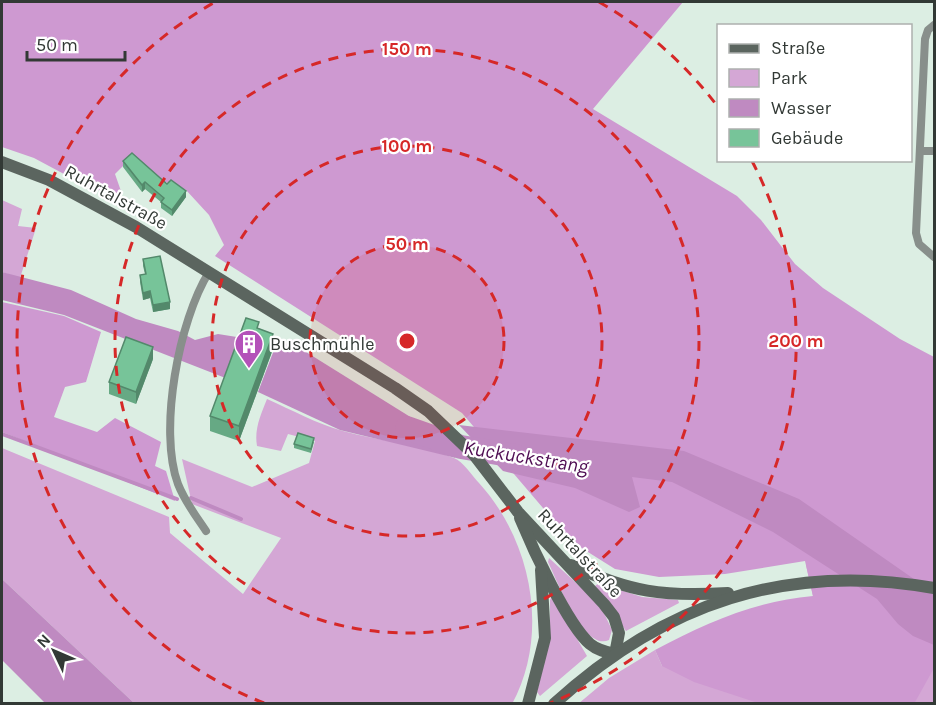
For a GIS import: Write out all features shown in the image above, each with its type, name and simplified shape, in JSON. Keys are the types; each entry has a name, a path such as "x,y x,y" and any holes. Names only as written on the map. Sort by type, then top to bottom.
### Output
{"main road":[{"name":"Ruhrtalstraße","path":"2,162 49,180 87,199 209,272 428,411 475,456 518,512 614,617 619,633 615,654 596,648 583,637 540,563 518,512"},
{"path":"565,562 620,586 656,594 682,596 744,592 833,580 875,580 934,588"},
{"path":"528,704 540,666 545,638 540,563"},
{"path":"554,704 615,654 688,614 744,592"}],"lane":[{"path":"934,25 928,30 925,39 919,127 921,151 916,233 919,244 934,257"},
{"path":"921,151 934,151"},
{"path":"206,531 182,494 171,453 171,413 177,362 198,290 209,272"}],"green space":[{"path":"2,200 22,209 18,226 36,228 20,278 2,272"},
{"path":"267,399 333,428 427,449 454,458 464,465 479,483 497,506 512,532 523,560 530,589 532,619 530,648 524,677 512,704 134,703 2,579 2,448 169,517 170,533 243,594 281,538 192,504 182,459 252,487 309,463 315,441 288,434 281,451 257,446 257,428"},
{"path":"549,558 603,611 612,630 609,640 600,641 590,635 581,625 558,583 548,562"},
{"path":"806,565 934,588 934,703 578,704 609,678 655,650 662,666 818,619"},
{"path":"599,583 642,597 678,600 679,603 626,631 595,586"},
{"path":"552,596 587,656 540,696 537,692 550,638 550,600"}],"shaded area":[{"path":"2,2 683,2 593,109 737,196 761,220 795,264 823,288 900,339 934,357 934,668 914,704 758,703 694,682 662,666 655,650 693,631 751,608 813,596 805,561 725,574 659,577 615,569 572,542 462,413 215,256 224,245 209,215 186,190 158,181 134,155 115,174 122,194 92,189 34,158 2,147"},
{"path":"2,302 64,316 101,332 86,382 65,387 54,417 97,432 115,418 161,442 155,466 166,471 175,501 2,432"}],"water":[{"path":"2,272 71,290 136,319 178,331 195,340 218,334 243,338 228,379 64,315 2,300"},
{"path":"290,342 412,418 456,458 340,430 258,392 274,350"},
{"path":"459,425 684,451 799,499 934,593 934,645 913,636 898,624 877,599 773,532 672,482 632,477 640,507 629,512 575,488 503,471"},
{"path":"2,579 134,703 45,703 2,660"}],"building":[{"path":"132,153 167,184 171,180 186,191 172,210 161,202 164,198 145,182 142,185 123,161"},
{"path":"160,256 170,302 153,305 150,291 143,293 140,275 146,274 143,259"},
{"name":"Buschmühle","path":"246,318 259,322 257,328 273,334 239,426 210,416"},
{"path":"126,337 153,347 136,392 109,382"},
{"path":"298,433 314,438 311,449 294,444"}],"waterway":[{"name":"Kuckuckstrang","path":"407,428 461,447 515,456"},
{"path":"2,434 177,499"},
{"path":"191,498 241,519"}],"place":[{"name":"Buschmühle","path":"249,370"}]}
